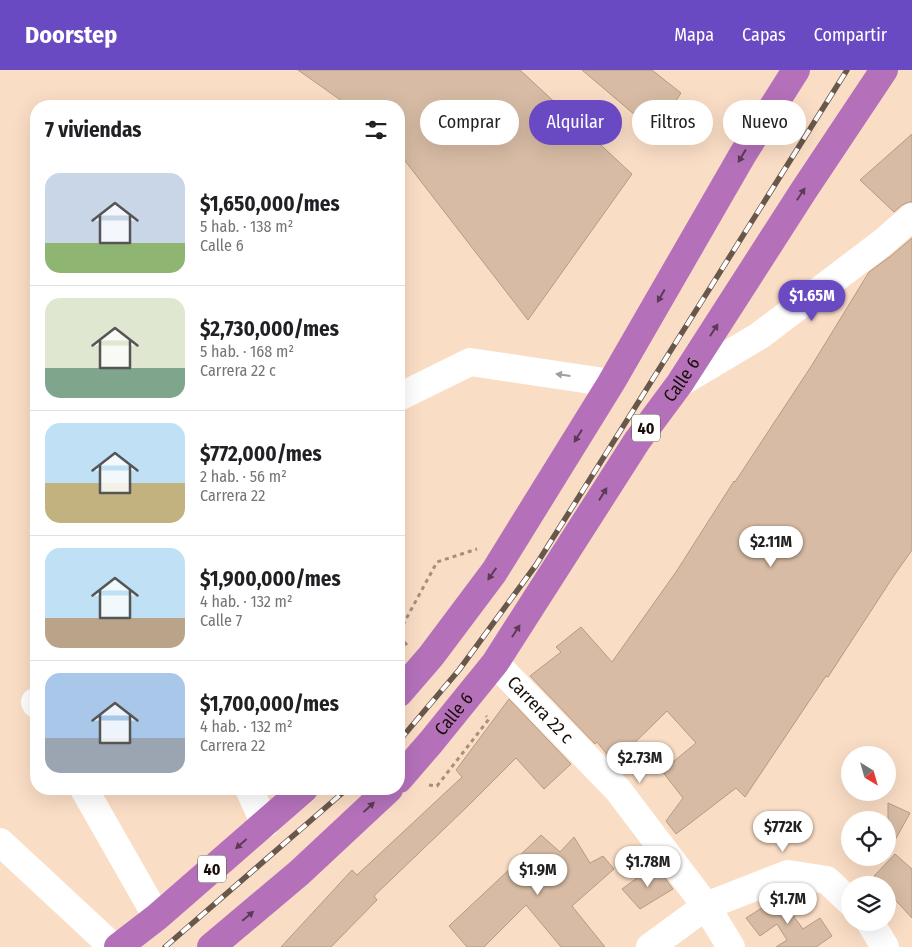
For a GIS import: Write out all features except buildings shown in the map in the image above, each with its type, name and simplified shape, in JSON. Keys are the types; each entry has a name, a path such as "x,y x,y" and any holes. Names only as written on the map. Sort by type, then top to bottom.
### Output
{"highway":[{"path":"405,686 431,656 494,572 611,382 743,154 796,70"},
{"name":"Calle 6","path":"405,772 495,663 637,440 680,382 884,70"},
{"name":"40","path":"118,947 157,917 297,795"},
{"path":"211,947 299,874 383,795"}],"street":[{"path":"680,382 759,336 882,243 912,217"},
{"path":"405,394 470,362 611,382"},
{"name":"Carrera 22 c","path":"495,663 618,790 706,906 732,947"},
{"path":"87,795 157,917"},
{"path":"252,795 265,824"},
{"path":"0,842 113,947"},
{"path":"650,947 706,906 788,874 827,880 841,893"},
{"path":"875,931 885,947"}],"path":[{"path":"405,621 437,562 516,536"}],"railway":[{"path":"405,734 459,670 536,565 847,70"},
{"path":"165,947 340,795"}]}
